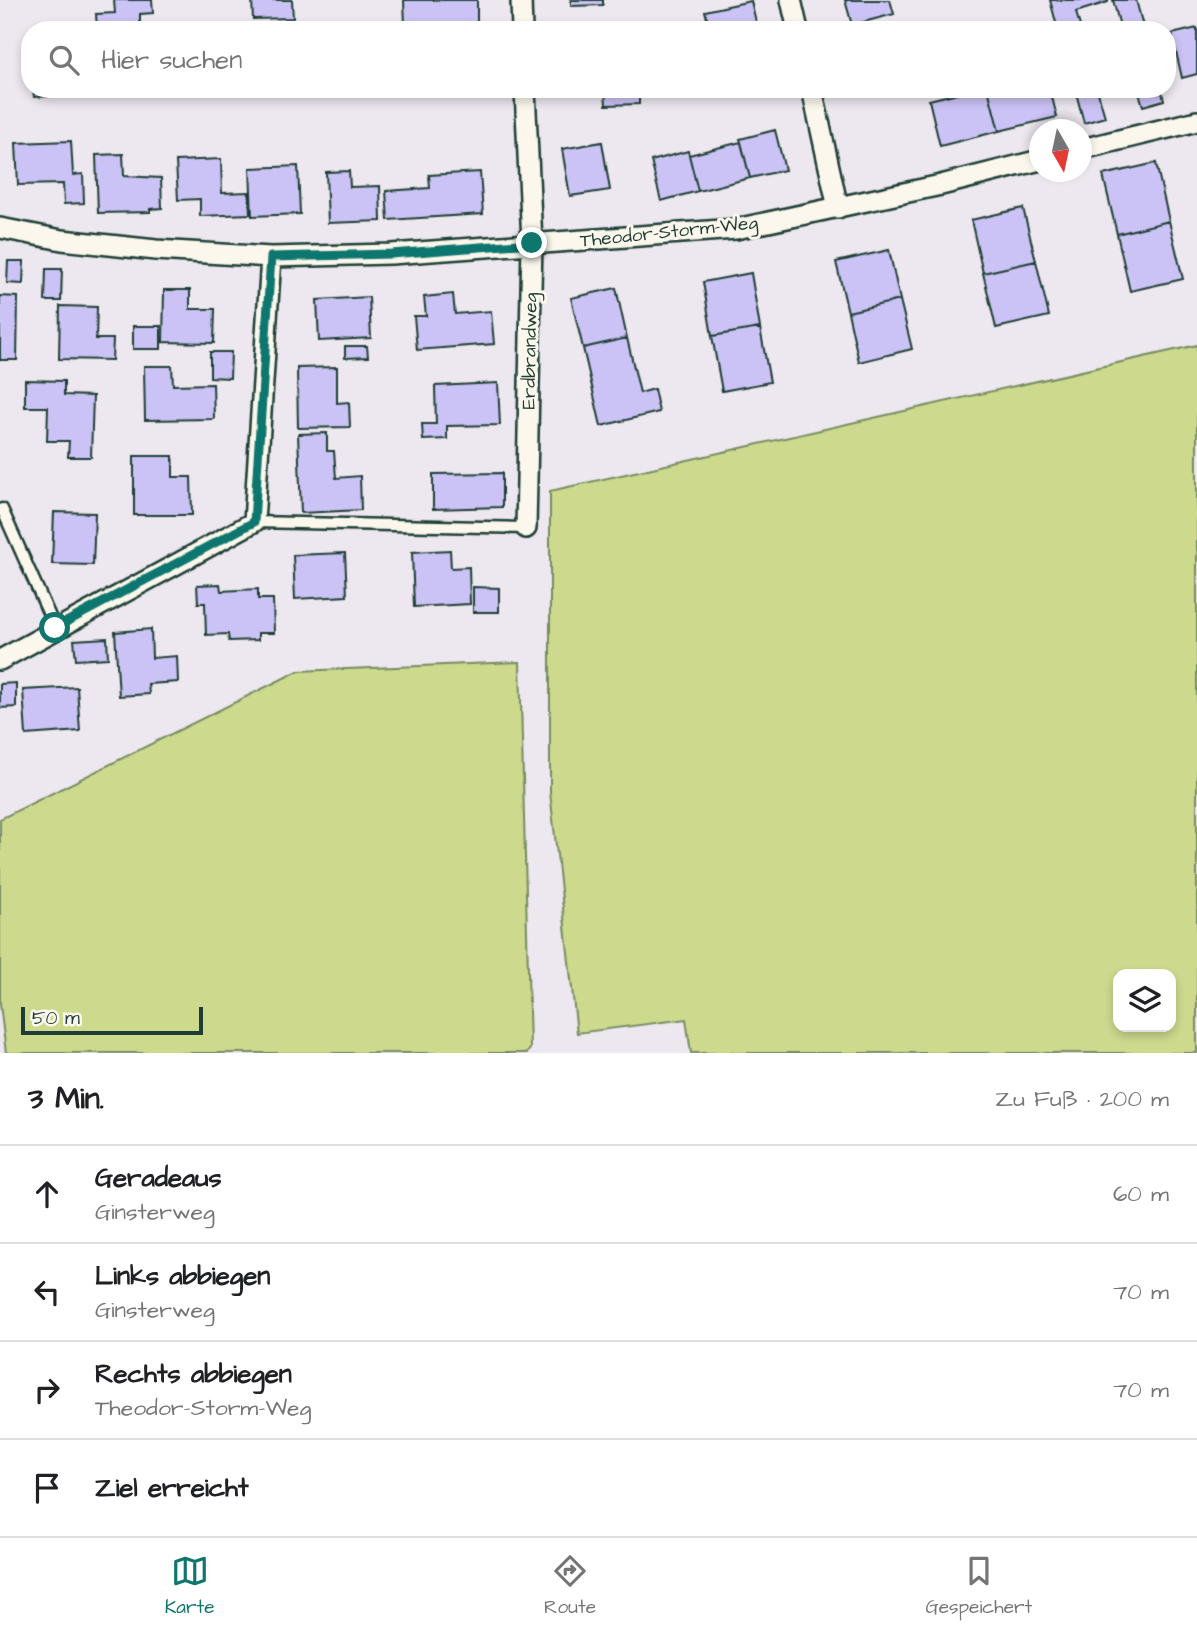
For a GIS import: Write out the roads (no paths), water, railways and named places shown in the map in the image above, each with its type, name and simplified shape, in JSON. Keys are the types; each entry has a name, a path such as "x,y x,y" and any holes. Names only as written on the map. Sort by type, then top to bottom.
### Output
{"street":[{"path":"521,0 522,21"},
{"path":"792,0 796,21"},
{"name":"Erdbrandweg","path":"525,98 532,243 526,528"},
{"path":"813,98 838,208"},
{"path":"1092,147 1197,121"},
{"name":"Theodor-Storm-Weg","path":"0,228 62,240 143,249 271,257 391,254 736,229 1029,163"},
{"path":"0,660 254,522 271,257"}],"lane":[{"path":"2,509 55,628"},
{"path":"254,522 526,528"}]}
